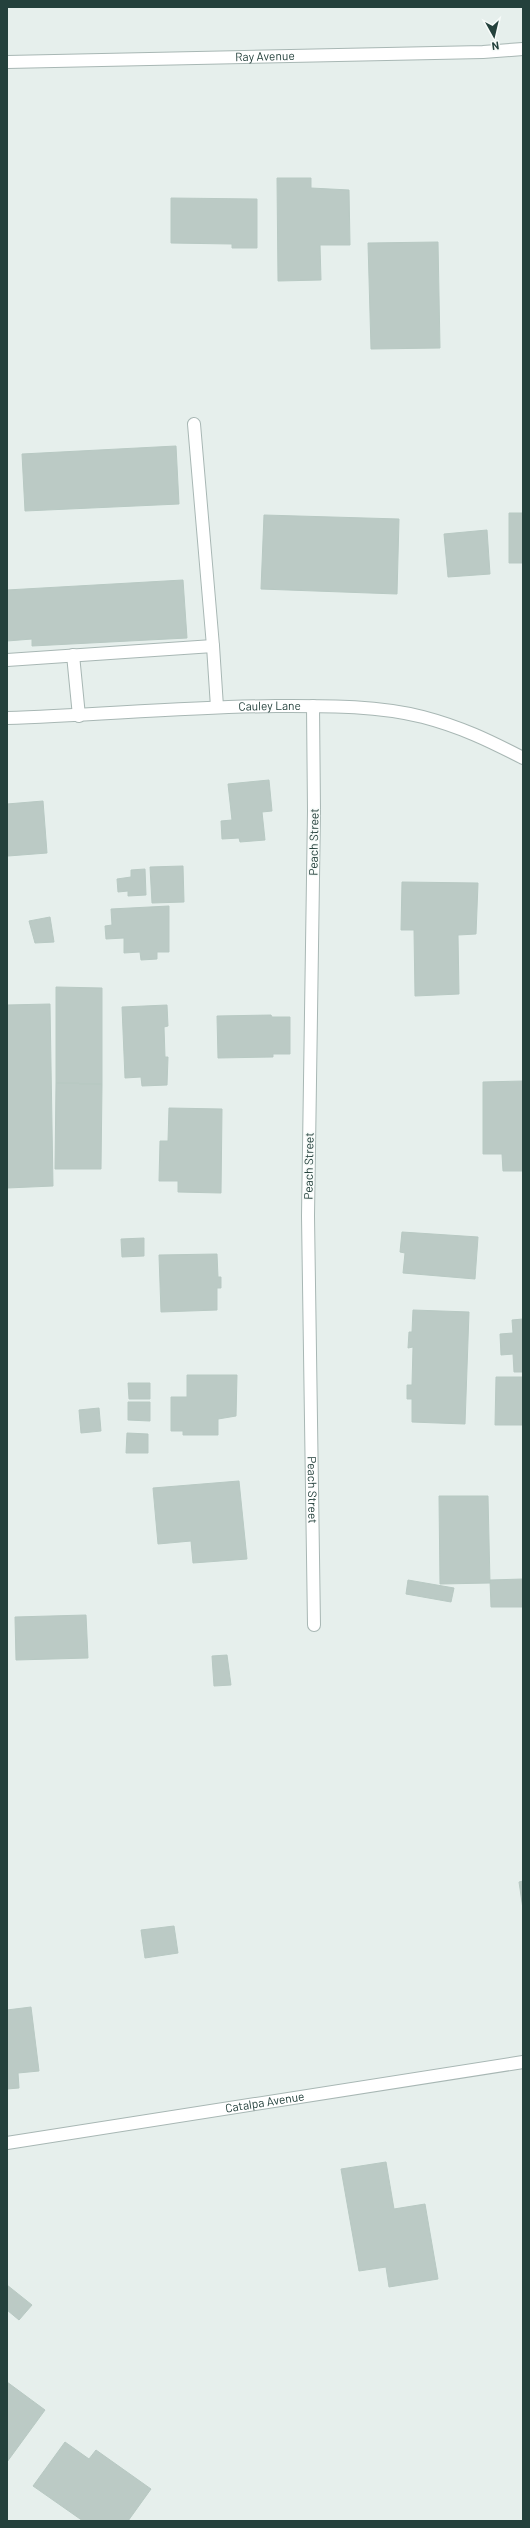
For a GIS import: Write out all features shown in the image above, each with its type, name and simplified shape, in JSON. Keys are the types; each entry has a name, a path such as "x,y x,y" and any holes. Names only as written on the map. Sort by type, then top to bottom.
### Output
{"street":[{"name":"Ray Avenue","path":"7,62 483,52 523,49"},
{"path":"194,424 217,707"},
{"path":"7,660 213,646"},
{"path":"73,655 78,716"},
{"name":"Cauley Lane","path":"7,718 78,716 217,707 312,706 372,708 422,717 470,731 523,758"},
{"name":"Peach Street","path":"312,706 314,811 308,1224 314,1625"},
{"name":"Catalpa Avenue","path":"7,2142 523,2062"}],"building":[{"path":"277,178 311,178 311,188 349,190 350,245 320,245 321,280 278,281"},
{"path":"171,198 257,199 257,248 232,248 232,244 171,243"},
{"path":"438,242 440,348 371,349 368,243"},
{"path":"176,446 179,504 25,511 22,454"},
{"path":"509,513 523,513 523,563 509,563"},
{"path":"264,515 399,519 397,594 261,589"},
{"path":"487,530 490,574 448,577 444,534"},
{"path":"183,580 187,638 32,646 32,639 7,641 7,590"},
{"path":"269,780 272,811 262,812 265,840 240,842 239,838 222,839 221,821 232,820 228,784"},
{"path":"43,801 47,853 8,856 7,804"},
{"path":"183,866 184,902 152,903 150,867"},
{"path":"145,869 146,895 128,896 128,891 118,892 117,879 131,877 131,870"},
{"path":"402,882 478,883 476,934 458,935 459,994 415,996 414,930 401,930"},
{"path":"169,906 169,952 157,952 157,959 141,960 140,952 124,953 124,938 106,939 105,926 112,925 111,909"},
{"path":"50,917 54,942 35,943 29,921"},
{"path":"56,987 102,988 102,1084 56,1083"},
{"path":"50,1004 53,1186 7,1188 7,1005"},
{"path":"167,1005 168,1026 164,1027 165,1057 168,1057 167,1085 142,1086 141,1077 125,1078 122,1007"},
{"path":"271,1015 272,1017 290,1017 290,1054 273,1054 273,1057 218,1058 217,1016"},
{"path":"523,1081 523,1171 503,1171 502,1154 483,1154 483,1082"},
{"path":"56,1083 102,1084 101,1169 55,1169"},
{"path":"169,1108 222,1109 221,1193 178,1192 178,1181 159,1181 160,1141 168,1141"},
{"path":"402,1232 478,1237 475,1279 403,1273 405,1253 400,1252"},
{"path":"144,1238 144,1256 122,1257 121,1239"},
{"path":"217,1254 218,1277 221,1277 221,1288 217,1288 217,1310 161,1312 159,1255"},
{"path":"413,1310 469,1312 465,1424 412,1422 412,1399 407,1399 407,1385 412,1385 413,1347 408,1348 409,1332 412,1332"},
{"path":"523,1319 523,1372 514,1372 513,1354 501,1355 500,1334 513,1333 512,1320"},
{"path":"187,1375 237,1375 236,1416 218,1419 218,1435 183,1435 183,1431 171,1431 171,1397 187,1397"},
{"path":"496,1377 523,1377 523,1425 495,1425"},
{"path":"128,1383 150,1383 150,1399 129,1399"},
{"path":"128,1402 150,1402 150,1421 128,1420"},
{"path":"99,1408 101,1431 81,1433 79,1410"},
{"path":"127,1433 148,1434 148,1453 126,1453"},
{"path":"239,1481 247,1559 193,1563 191,1541 158,1544 153,1488"},
{"path":"439,1496 488,1496 490,1583 440,1584"},
{"path":"523,1579 523,1607 491,1607 490,1580"},
{"path":"408,1580 454,1588 451,1602 406,1594"},
{"path":"86,1615 88,1658 16,1660 15,1617"},
{"path":"227,1655 231,1685 214,1686 212,1656"},
{"path":"523,1881 523,1909 519,1882"},
{"path":"174,1926 178,1953 145,1958 141,1930"},
{"path":"31,2007 39,2071 18,2073 19,2088 7,2089 7,2010"},
{"path":"386,2162 394,2209 425,2204 438,2279 389,2287 386,2267 359,2271 341,2169"},
{"path":"7,2285 32,2305 19,2320 7,2310"},
{"path":"7,2382 45,2410 7,2462"},
{"path":"65,2442 89,2459 96,2450 151,2489 128,2521 83,2521 33,2486"}]}
